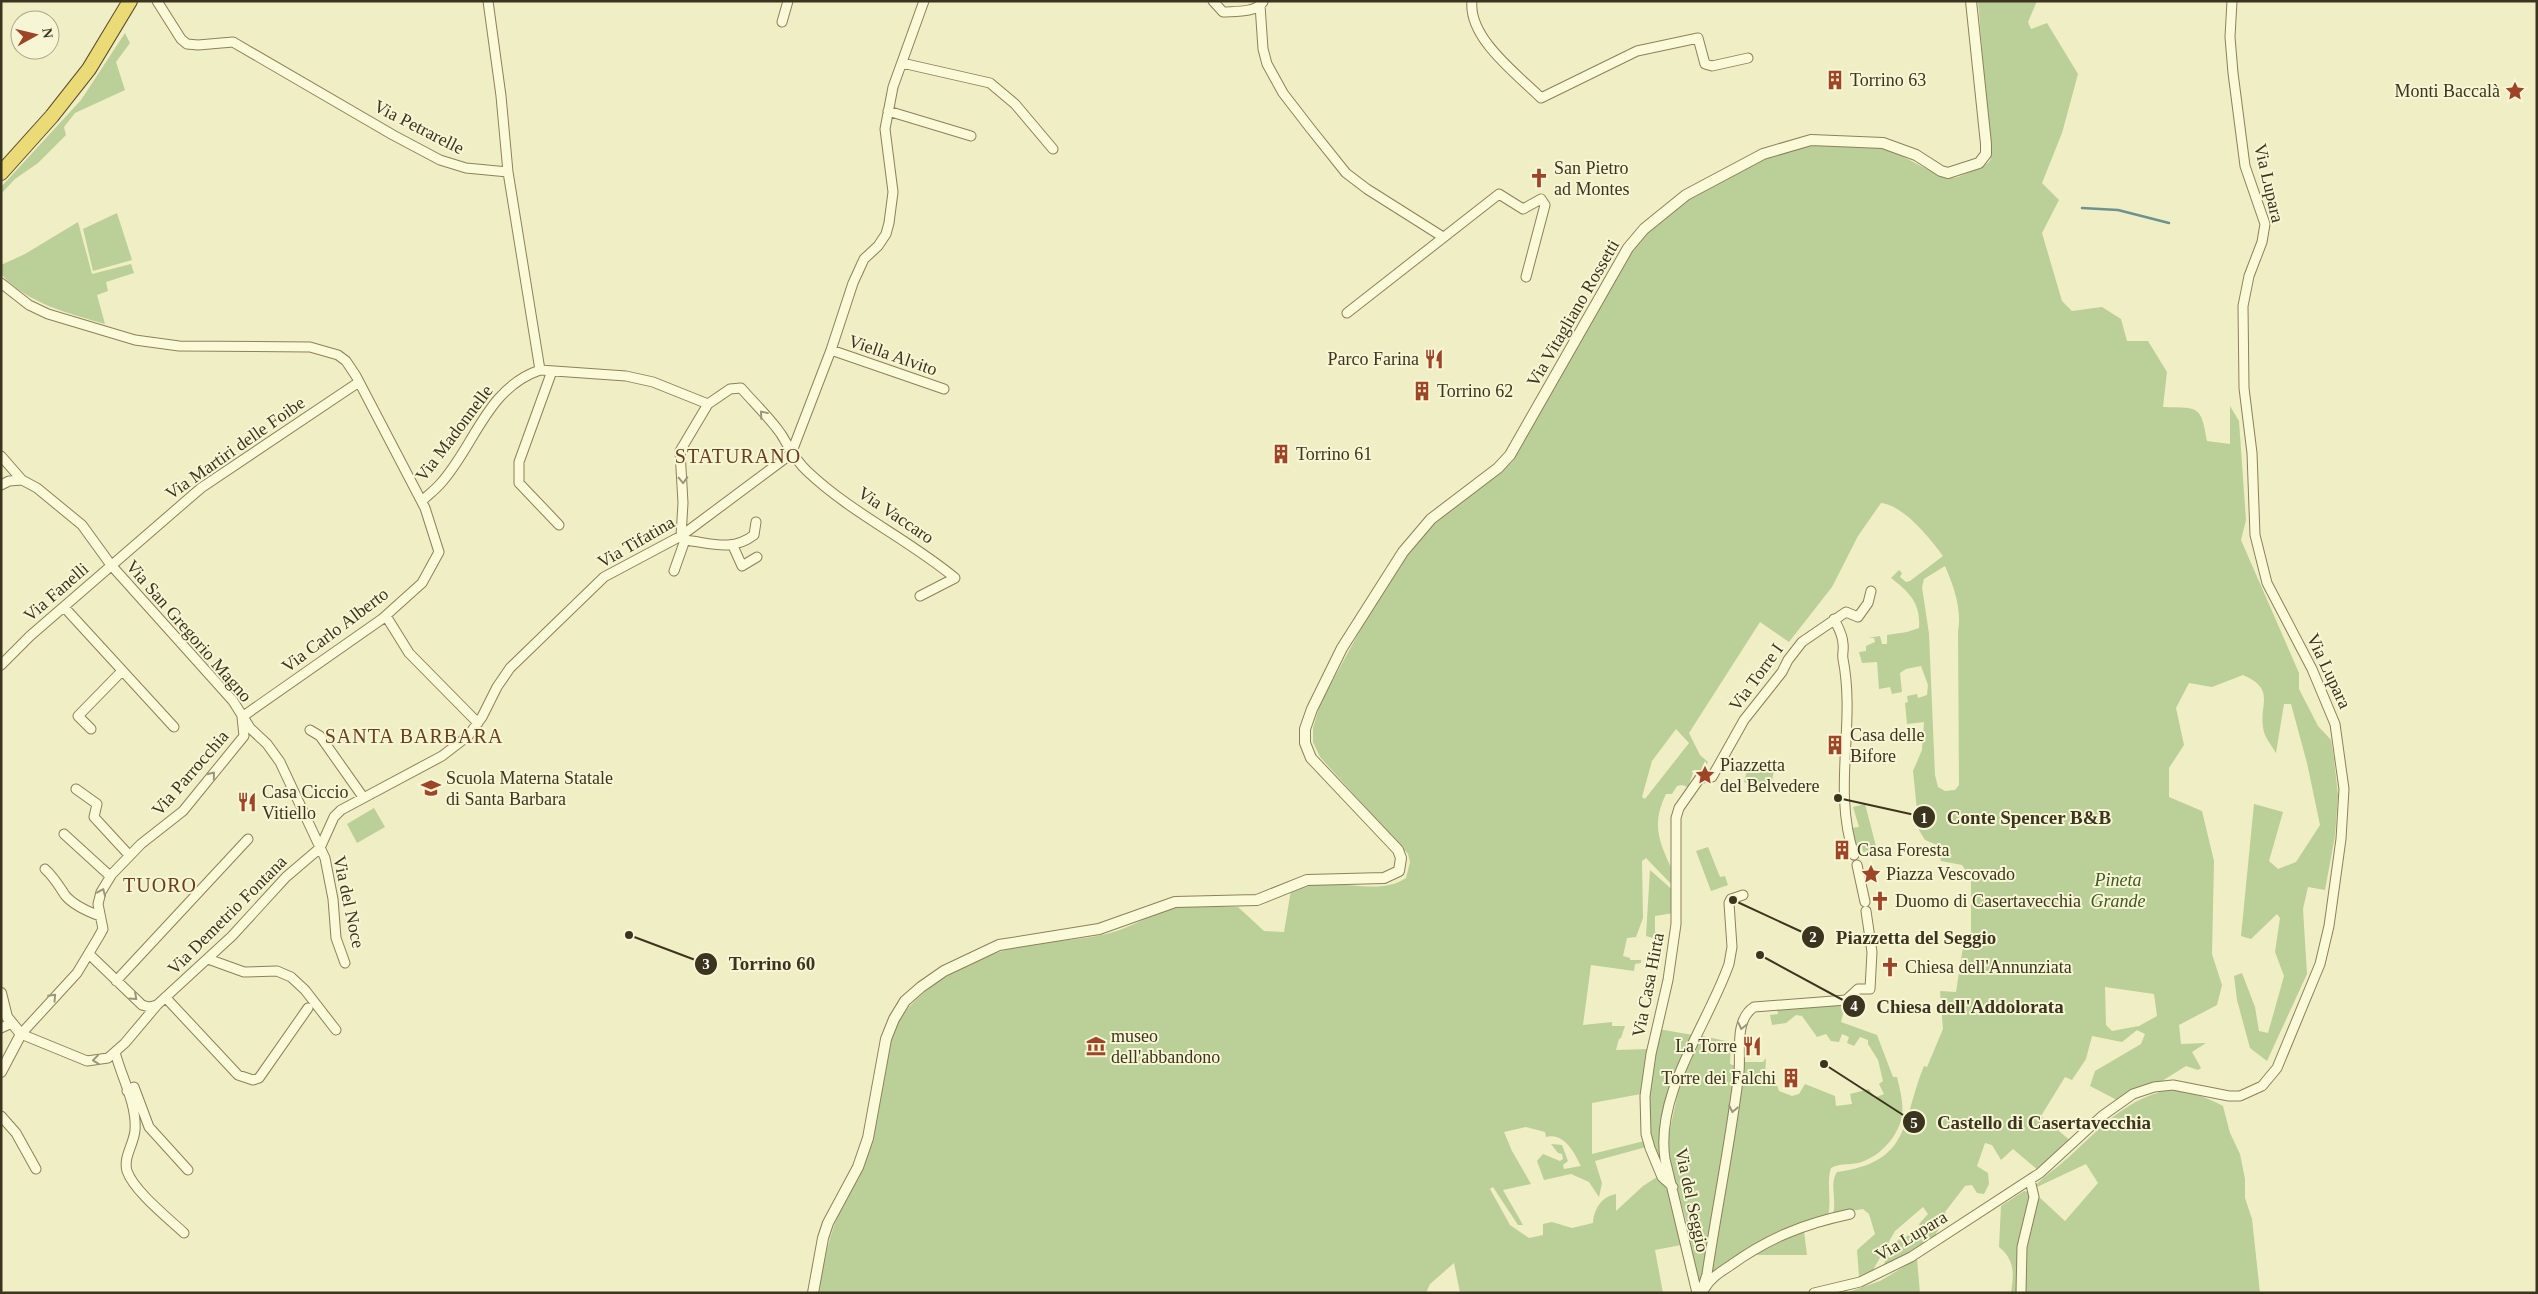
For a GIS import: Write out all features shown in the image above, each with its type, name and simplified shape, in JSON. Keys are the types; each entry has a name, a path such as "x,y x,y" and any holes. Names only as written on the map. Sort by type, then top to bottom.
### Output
{"highway":[{"path":"1,173 52,116 89,69 130,1"}],"street":[{"name":"Via Petrarelle","path":"157,1 181,39 187,44 233,42 389,133 440,160 466,168 508,172"},
{"path":"488,1 501,96 508,172 540,370 626,376 653,382 708,404"},
{"path":"782,22 788,1"},
{"path":"791,454 831,350 853,283 864,259 878,246 886,234 892,210 893,192 884,138 888,111 902,63 924,1"},
{"path":"1213,1 1223,12 1250,10 1262,3 1263,49 1267,64 1283,93 1346,173 1443,237"},
{"path":"1472,1 1471,9 1476,28 1490,47 1541,98 1637,51 1698,38 1705,64 1712,66 1748,58"},
{"name":"Via Vitagliano Rossetti","path":"813,1293 826,1230 858,1167 868,1138 886,1039 894,1019 905,1001 921,987 944,971 999,945 1099,929 1175,902 1257,900 1307,880 1384,878 1399,871 1401,858 1398,850 1311,758 1305,744 1305,729 1312,709 1342,648 1403,552 1431,519 1498,468 1510,455 1628,248 1644,229 1686,195 1763,154 1811,140 1838,139 1883,143 1916,155 1941,171 1948,173 1971,166 1984,159 1986,154 1985,125 1971,1"},
{"name":"Via Lupara","path":"1814,1293 1860,1282 1884,1271 2016,1189 2065,1152 2102,1116 2133,1094 2154,1087 2173,1085 2228,1096 2240,1096 2262,1086 2271,1078 2285,1049 2320,964 2329,926 2344,812 2344,788 2335,724 2312,669 2267,582 2255,534 2252,453 2244,388 2243,306 2249,276 2262,242 2265,224 2245,166 2233,73 2230,28 2232,1"},
{"path":"902,63 990,83 1015,104 1053,149"},
{"path":"888,111 971,136"},
{"path":"1346,313 1495,195 1503,195 1523,209 1541,199 1545,210 1532,250 1526,278"},
{"name":"Via Carlo Alberto","path":"1,283 29,304 48,314 135,340 179,346 310,346 346,360 359,382 422,501 439,552 422,583 386,616 242,717"},
{"name":"Viella Alvito","path":"831,350 944,389"},
{"name":"Via Madonnelle","path":"422,501 442,482 478,424 508,388 529,374 540,370"},
{"path":"552,371 519,462 517,474 519,483 559,525"},
{"name":"Via Martiri delle Foibe","path":"112,565 201,488 359,382"},
{"path":"674,570 683,538 680,451 708,404 730,389 741,388 780,434 791,454"},
{"name":"Via Tifatina","path":"320,848 334,818 363,797 442,756 468,736 478,723 510,668 604,577 683,538 791,454"},
{"name":"Via Vaccaro","path":"791,454 807,471 838,496 929,556 955,578 920,596"},
{"name":"Via San Gregorio Magno","path":"1,456 22,480 37,488 82,525 112,565 233,701 242,717 267,744 280,762 320,848"},
{"path":"1,485 9,481 22,480"},
{"path":"683,538 733,546 745,542 754,535 756,522"},
{"path":"733,546 742,566 757,557"},
{"name":"Via Fanelli","path":"1,665 112,565"},
{"path":"1854,855 1844,807 1845,742 1849,709 1847,681 1843,658 1843,644 1834,619 1847,612 1858,617 1868,603 1872,591"},
{"path":"64,607 174,726"},
{"path":"386,616 409,652 478,723"},
{"name":"Via Torre I","path":"1692,786 1700,778 1712,778 1744,720 1782,672 1788,660 1808,636 1834,619"},
{"path":"91,729 78,716 122,671"},
{"name":"Via Parrocchia","path":"21,1034 76,973 89,954 103,929 98,904 110,876 129,855 183,811 244,736 242,717"},
{"path":"310,730 320,736 363,797"},
{"name":"Via Casa Hirta","path":"1673,1187 1662,1177 1650,1148 1646,1134 1645,1096 1650,1054 1668,980 1676,924 1676,818 1679,808 1692,786"},
{"path":"76,789 97,804 94,817 129,855"},
{"path":"64,834 110,876"},
{"path":"116,981 248,839"},
{"name":"Via Demetrio Fontana","path":"115,1052 157,1005 208,959 286,877 320,848"},
{"name":"Via del Noce","path":"320,848 325,858 333,899 336,938 345,963"},
{"path":"1702,1293 1707,1274 1740,1061 1742,1026 1749,1010 1754,1007 1846,1000 1858,989 1870,989 1872,952 1866,906 1857,865"},
{"path":"45,869 62,888 66,896 86,911 100,916"},
{"name":"Via del Seggio","path":"1696,1293 1662,1142 1677,1079 1728,964 1732,947 1729,903 1731,899 1742,895"},
{"path":"89,954 142,1005 149,1007 157,1005"},
{"path":"208,959 244,972 277,971 291,977 305,990 336,1030"},
{"path":"1,994 7,1017 21,1034 87,1061 108,1058 115,1052 127,1091 135,1130 126,1162 127,1171 134,1184 184,1233"},
{"path":"166,998 238,1075 253,1080 259,1078 308,1008"},
{"path":"1,1028 12,1023"},
{"path":"1,1072 21,1034"},
{"path":"127,1091 134,1087 149,1127 188,1170"},
{"path":"1,1116 16,1133 36,1169"},
{"path":"2021,1293 2023,1240 2034,1197 2030,1180"},
{"path":"1702,1293 1715,1276 1753,1249 1798,1227 1850,1214"}],"green space":[{"name":"Pineta Grande","path":"1978,1 2037,1 2028,22 2031,29 2047,23 2078,74 2062,133 2042,183 2059,200 2042,233 2062,301 2072,311 2102,307 2121,319 2127,341 2148,341 2167,372 2163,407 2184,408 2196,411 2203,421 2207,441 2230,444 2230,406 2239,421 2246,520 2241,540 2299,673 2299,689 2318,726 2331,740 2338,795 2335,836 2325,890 2308,887 2303,909 2307,974 2267,1061 2250,1048 2237,1000 2234,976 2242,973 2255,1007 2259,1031 2268,1033 2284,976 2275,952 2280,918 2277,914 2251,939 2241,936 2254,804 2283,812 2269,861 2278,869 2296,862 2320,825 2307,763 2291,704 2284,704 2276,753 2264,732 2263,693 2260,686 2243,675 2212,687 2189,683 2176,708 2184,745 2169,768 2169,797 2202,811 2214,861 2212,954 2222,985 2217,1005 2179,1025 2181,1044 2206,1043 2192,1052 2201,1068 2198,1070 2186,1066 2162,1081 2136,1089 2117,1100 2090,1086 2095,1071 2141,1044 2145,1034 2137,1030 2122,1042 2092,1036 2086,1059 2072,1080 2065,1077 2041,1116 2072,1142 2039,1171 2013,1149 2001,1160 1992,1145 1985,1143 1977,1166 1988,1173 1989,1184 1984,1194 1977,1193 1972,1185 1965,1186 1945,1212 1947,1219 1936,1233 1937,1235 1883,1268 1887,1255 1899,1239 1901,1241 1921,1228 1919,1224 1928,1214 1923,1207 1895,1231 1873,1270 1859,1276 1857,1250 1875,1234 1869,1214 1863,1209 1833,1214 1833,1186 1835,1177 1837,1172 1861,1167 1879,1159 1891,1149 1900,1136 1924,1066 1927,1067 1943,1029 1940,991 1956,992 1963,947 1971,931 1971,878 1962,865 1941,861 1937,845 1925,840 1919,830 1913,771 1922,750 1924,722 1907,724 1905,703 1908,702 1907,696 1917,694 1918,698 1927,695 1928,685 1921,666 1906,669 1900,673 1902,692 1892,694 1890,687 1879,689 1877,662 1862,663 1859,652 1866,651 1866,646 1875,642 1874,638 1868,638 1880,636 1882,644 1887,644 1887,635 1919,628 1916,605 1908,593 1891,578 1899,570 1902,573 1900,577 1906,582 1910,581 1943,556 1931,540 1907,516 1889,505 1881,503 1858,536 1832,587 1789,642 1760,622 1689,733 1700,755 1708,762 1703,770 1694,770 1688,787 1677,786 1672,794 1666,794 1661,806 1658,817 1659,837 1676,879 1673,886 1646,858 1642,861 1643,918 1636,937 1627,938 1623,956 1630,958 1630,960 1641,960 1641,963 1635,964 1634,971 1591,965 1583,1025 1612,1022 1612,1026 1625,1026 1616,1050 1649,1049 1641,1094 1592,1103 1592,1154 1644,1141 1646,1147 1595,1161 1602,1183 1599,1197 1589,1182 1571,1174 1544,1180 1537,1161 1543,1154 1560,1161 1563,1159 1562,1154 1558,1153 1551,1144 1562,1145 1568,1161 1563,1165 1564,1169 1581,1166 1572,1149 1563,1140 1558,1137 1546,1137 1545,1132 1526,1127 1504,1132 1512,1151 1531,1184 1503,1190 1523,1225 1518,1225 1493,1187 1490,1189 1510,1225 1529,1238 1543,1235 1543,1224 1552,1222 1572,1228 1593,1223 1599,1204 1606,1198 1616,1194 1616,1211 1643,1186 1657,1177 1668,1188 1681,1245 1655,1250 1663,1293 1460,1293 1454,1263 1430,1284 1426,1293 819,1293 825,1259 834,1226 866,1161 873,1137 882,1069 890,1038 906,1011 934,985 967,965 1003,951 1031,944 1088,938 1110,933 1163,911 1181,906 1238,907 1264,931 1284,932 1291,890 1314,884 1385,886 1406,878 1410,862 1408,854 1320,757 1313,742 1313,728 1320,704 1370,612 1399,566 1436,521 1512,462 1626,257 1649,232 1676,209 1706,188 1738,170 1772,156 1807,147 1842,143 1876,146 1885,148 1938,174 1952,178 1982,167 1991,159","holes":["1945,566 1954,590 1959,615 1959,785 1955,790 1945,791 1938,787 1935,775 1929,634 1922,587 1924,579","1676,729 1689,743 1645,799 1642,797 1652,761","2105,987 2154,994 2157,1016 2139,1026 2112,1031 2106,1025"]},
{"path":"125,33 130,43 116,62 125,90 75,113 64,127 66,135 38,163 15,179 1,194 1,187 81,100"},
{"path":"117,213 132,260 93,271 83,229"},
{"path":"78,222 92,274 131,264 134,273 106,282 108,291 97,295 105,324 63,311 36,300 24,293 1,274 1,265 25,254"},
{"path":"1748,767 1774,771 1770,790 1744,782"},
{"path":"1865,804 1877,850 1863,852 1862,846 1853,844 1851,828 1859,827 1853,807"},
{"path":"374,808 385,827 357,843 347,824"},
{"path":"1708,847 1720,877 1725,876 1728,885 1711,891 1696,851"},
{"path":"1650,870 1676,893 1674,913 1655,916 1655,932 1662,934 1658,945 1653,944 1653,938 1646,936"},
{"path":"1846,1002 1841,1022 1877,1035 1893,1077 1897,1077 1902,1098 1899,1127 1885,1147 1872,1157 1858,1163 1831,1168 1828,1216 1779,1233 1751,1246 1710,1276 1743,1062 1763,1062 1766,1058 1765,1079 1775,1079 1779,1091 1792,1096 1799,1094 1805,1084 1835,1096 1836,1106 1852,1104 1850,1094 1869,1089 1874,1098 1884,1094 1879,1084 1883,1081 1878,1060 1868,1044 1868,1040 1860,1037 1854,1046 1847,1043 1849,1037 1842,1034 1839,1042 1831,1041 1826,1034 1817,1037 1802,1016 1796,1015 1786,1023 1772,1025 1770,1015 1778,1014 1777,1009"},
{"path":"1658,1029 1693,1035 1660,1136 1663,1173 1652,1141 1648,1109"},
{"path":"1702,1036 1731,1042 1730,1064 1736,1066 1704,1277 1701,1280 1696,1277 1687,1224 1671,1167 1667,1143 1680,1083"},
{"path":"2167,1090 2196,1095 2223,1106 2230,1133 2240,1154 2245,1179 2245,1198 2252,1219 2260,1293 2026,1293 2025,1242 2037,1195 2065,1221 2098,1183 2086,1164 2037,1187 2036,1185 2122,1110 2150,1095"},
{"path":"2024,1191 2030,1192 2031,1199 2019,1293 2011,1293 2013,1280 2011,1262 1999,1247 2001,1206"},
{"path":"1804,1231 1807,1255 1753,1255"},
{"path":"1917,1259 1920,1293 1846,1293 1880,1281"}],"waterway":[{"path":"2082,208 2118,210 2169,223"}],"place":[{"name":"Torrino 63","path":"1835,80"},
{"name":"Monti Baccalà","path":"2515,91"},
{"name":"San Pietro ad Montes","path":"1539,178"},
{"name":"Parco Farina","path":"1434,359"},
{"name":"Torrino 62","path":"1422,391"},
{"name":"Torrino 61","path":"1281,454"},
{"name":"Casa delle Bifore","path":"1835,745"},
{"name":"Piazzetta del Belvedere","path":"1705,775"},
{"name":"Scuola Materna Statale di Santa Barbara","path":"431,788"},
{"name":"Conte Spencer B&B","path":"1838,798"},
{"name":"Casa Ciccio Vitiello","path":"247,802"},
{"name":"Casa Foresta","path":"1842,850"},
{"name":"Piazza Vescovado","path":"1871,874"},
{"name":"Piazzetta del Seggio","path":"1733,900"},
{"name":"Duomo di Casertavecchia","path":"1880,901"},
{"name":"Torrino 60","path":"629,935"},
{"name":"Chiesa dell'Addolorata","path":"1760,955"},
{"name":"Chiesa dell'Annunziata","path":"1890,967"},
{"name":"museo dell'abbandono","path":"1096,1046"},
{"name":"La Torre","path":"1752,1046"},
{"name":"Castello di Casertavecchia","path":"1824,1064"},
{"name":"Torre dei Falchi","path":"1791,1078"}],"district":[{"name":"STATURANO","path":"738,456"},
{"name":"SANTA BARBARA","path":"414,736"},
{"name":"TUORO","path":"160,885"}]}
